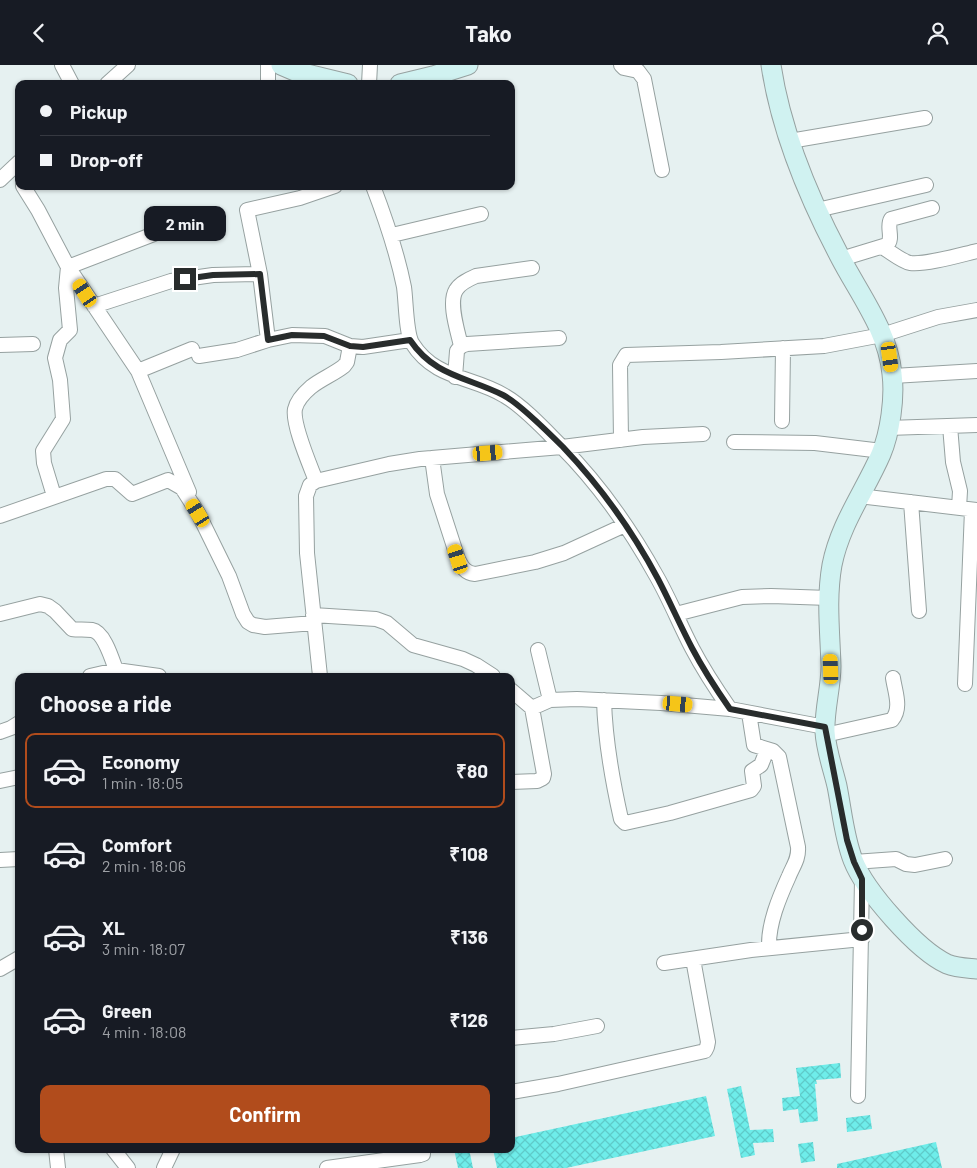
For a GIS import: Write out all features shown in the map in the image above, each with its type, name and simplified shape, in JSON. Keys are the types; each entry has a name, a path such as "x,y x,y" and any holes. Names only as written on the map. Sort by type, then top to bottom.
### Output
{"main road":[{"path":"416,80 468,65"},
{"path":"771,65 777,102 817,210 882,335 890,357 893,376 891,413 882,451 859,496 837,547 829,598 831,669 825,731 847,840 862,879 911,939 932,955 948,964 977,969"},
{"path":"288,68 333,80"}],"street":[{"path":"62,65 70,80"},
{"path":"111,80 128,65"},
{"path":"268,65 268,80"},
{"path":"369,80 370,65"},
{"path":"621,65 624,68 638,71 644,79 662,170"},
{"path":"288,68 306,80"},
{"path":"790,141 925,118"},
{"path":"0,180 15,172"},
{"path":"817,210 926,185"},
{"path":"26,190 68,267 138,371 198,513 229,576 243,614 248,622 265,627 314,619 376,619 387,623 413,645 463,659 488,673"},
{"path":"268,340 260,274 247,210 300,198 323,190"},
{"path":"375,190 392,235 404,289 410,340 418,352 428,361 455,377 505,396 562,447 601,492 625,525 658,578 692,649 730,709"},
{"path":"841,259 882,247 889,243 889,222 891,219 932,207"},
{"path":"392,235 481,214"},
{"path":"68,267 154,234"},
{"path":"882,247 905,261 912,263 927,262 977,251"},
{"path":"54,496 44,463 43,451 63,419 60,380 55,358 60,339 70,330 66,289 68,267"},
{"path":"461,346 452,306 456,289 476,276 532,269"},
{"path":"94,307 171,281 213,275 260,274"},
{"path":"621,440 620,365 626,355 824,345 882,335 938,317 977,310"},
{"path":"138,371 195,352 237,350 292,335 324,336 350,346 363,347 410,340"},
{"path":"455,377 457,351 461,346 467,344 559,338"},
{"path":"0,345 33,344"},
{"path":"316,481 294,415 295,409 302,396 312,387 344,366 350,346"},
{"path":"782,421 783,348"},
{"path":"893,376 977,371"},
{"path":"888,428 977,425"},
{"path":"950,427 953,461 960,487 970,510 965,684"},
{"path":"320,673 306,553 306,497 310,485 316,481 389,464 432,458 621,440 703,435"},
{"path":"734,442 815,443 882,451"},
{"path":"432,458 437,494 458,559 463,568 470,573 476,574 536,563 564,553 625,525"},
{"path":"0,516 106,479 115,479 132,494 168,479 182,487 198,513"},
{"path":"859,496 970,510"},
{"path":"911,502 919,611"},
{"path":"676,614 742,597 829,598"},
{"path":"0,615 40,604 48,606 72,629 93,630 98,633 103,639 116,670"},
{"path":"538,649 550,700"},
{"path":"103,673 116,670 138,673"},
{"path":"515,782 537,781 544,776 523,703 550,700 604,700 730,709 825,731 892,720 897,714 898,704 893,678"},
{"path":"604,700 604,730 610,772 621,819 625,823 670,813 745,792 754,787 752,771 761,765 767,750"},
{"path":"749,713 754,744 758,748 775,753 778,757 798,854 770,927 770,947"},
{"path":"0,732 15,726"},
{"path":"0,781 15,778"},
{"path":"0,860 15,859"},
{"path":"854,862 896,859 906,864 915,865 945,859"},
{"path":"858,1096 862,879"},
{"path":"664,963 770,947 862,939"},
{"path":"515,1091 558,1084 705,1051 708,1042 693,959"},
{"path":"0,969 15,960"},
{"path":"515,1038 554,1034 597,1026"},
{"path":"56,1153 58,1168"},
{"path":"115,1153 128,1168"},
{"path":"164,1168 171,1153"},
{"path":"334,1167 390,1154 422,1155 422,1153"}],"building":[{"path":"840,1063 841,1078 816,1080 818,1121 800,1123 798,1109 783,1111 782,1098 800,1096 796,1068"},
{"path":"741,1086 750,1130 773,1129 774,1142 753,1143 755,1155 741,1158 727,1089"},
{"path":"706,1096 715,1136 566,1168 497,1168 494,1153 515,1153 515,1137"},
{"path":"870,1115 872,1129 847,1132 846,1118"},
{"path":"813,1142 815,1161 801,1163 798,1144"},
{"path":"936,1142 942,1168 837,1168 837,1164"},
{"path":"455,1153 470,1153 473,1168 458,1168"}],"route":[{"path":"185,279 213,275 260,274 268,340 292,335 324,336 350,346 363,347 410,340 418,352 439,368 455,377 505,396 562,447 601,492 638,544 658,578 692,649 730,709 825,727 825,735 839,793 847,840 862,879 862,930"}]}
